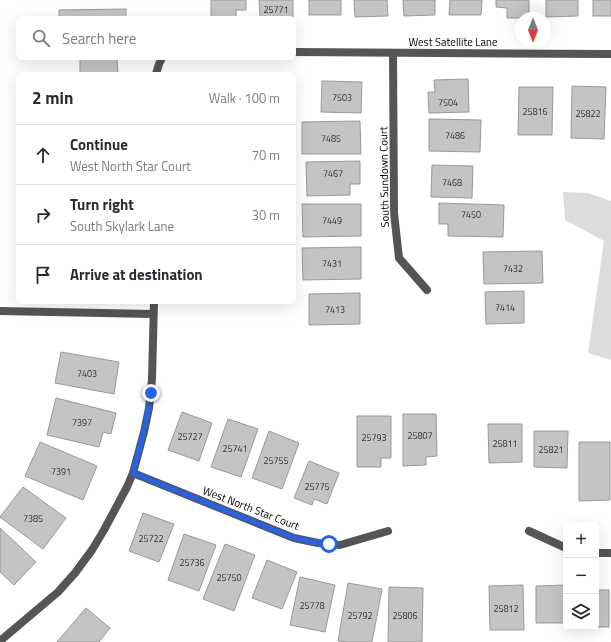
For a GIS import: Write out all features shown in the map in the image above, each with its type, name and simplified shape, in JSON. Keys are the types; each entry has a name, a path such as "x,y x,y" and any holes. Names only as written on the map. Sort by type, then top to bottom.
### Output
{"street":[{"name":"West Satellite Lane","path":"296,52 611,54"},
{"name":"South Sundown Court","path":"393,53 394,213 399,258 427,290"},
{"path":"157,72 161,60"},
{"path":"0,641 58,592 75,573 92,550 127,488 133,473 149,408 152,379 154,304"},
{"path":"0,311 154,314"},
{"name":"West North Star Court","path":"133,473 294,538 318,543 340,545 388,531"},
{"path":"529,531 563,547"},
{"path":"599,552 611,553"}],"shaded area":[{"path":"563,192 588,193 611,201 611,360 588,353 604,241 565,220"}],"building":[{"path":"211,0 246,0 246,10 236,10 236,16 211,16"},
{"path":"259,0 293,0 293,16 260,16"},
{"path":"309,0 341,0 341,15 309,15"},
{"path":"354,0 387,0 388,16 355,17"},
{"path":"403,0 435,0 435,15 404,16"},
{"path":"450,0 482,0 481,15 449,15"},
{"path":"496,0 529,0 529,12 515,12 515,18 507,18 507,8 496,7"},
{"path":"546,0 578,0 578,16 551,17 551,12 546,12"},
{"path":"593,0 611,0 611,16 593,16"},
{"path":"126,9 126,16 59,16 59,10"},
{"path":"80,60 117,60 118,72 80,72"},
{"path":"468,79 469,112 429,113 428,92 435,92 434,80"},
{"path":"322,81 362,82 361,113 321,112"},
{"path":"572,86 606,87 604,139 571,138"},
{"path":"519,87 553,87 552,135 518,135"},
{"path":"429,119 481,120 480,152 429,151"},
{"path":"360,121 361,154 302,154 302,122"},
{"path":"360,161 360,184 350,184 350,195 307,196 306,162"},
{"path":"432,165 473,166 472,198 431,197"},
{"path":"439,203 504,205 503,237 448,236 448,224 439,224"},
{"path":"302,204 361,204 361,236 303,237"},
{"path":"361,247 361,279 303,280 302,248"},
{"path":"542,251 543,283 484,284 483,252"},
{"path":"524,291 524,323 486,324 485,292"},
{"path":"360,293 360,324 309,325 309,294"},
{"path":"61,352 119,362 114,394 55,383"},
{"path":"56,398 116,413 111,434 103,432 99,447 47,435"},
{"path":"182,412 212,423 199,461 168,450"},
{"path":"403,414 436,414 437,456 426,457 426,465 403,466"},
{"path":"357,416 391,416 391,458 381,458 381,467 357,467"},
{"path":"228,419 258,429 241,477 211,467"},
{"path":"488,424 522,424 522,462 489,463"},
{"path":"269,431 299,443 282,489 252,478"},
{"path":"534,431 568,431 567,468 534,467"},
{"path":"40,442 97,466 83,500 25,476"},
{"path":"579,442 610,442 610,500 579,501"},
{"path":"309,461 339,473 327,504 314,499 312,505 294,498"},
{"path":"23,487 66,518 43,549 0,517"},
{"path":"143,513 174,524 159,562 129,551"},
{"path":"0,528 36,562 14,585 0,572"},
{"path":"184,534 216,545 199,591 168,580"},
{"path":"225,544 255,555 234,611 203,599"},
{"path":"267,560 297,572 282,609 252,598"},
{"path":"300,577 335,585 325,632 290,625"},
{"path":"348,583 382,589 372,642 338,641"},
{"path":"523,585 524,630 490,630 489,586"},
{"path":"563,585 563,623 536,623 536,586"},
{"path":"389,587 423,588 422,642 388,642"},
{"path":"599,590 609,590 609,627 599,627"},
{"path":"86,608 110,628 99,642 57,642"}],"route":[{"path":"151,393 144,432 133,473 294,538 329,544"}]}
